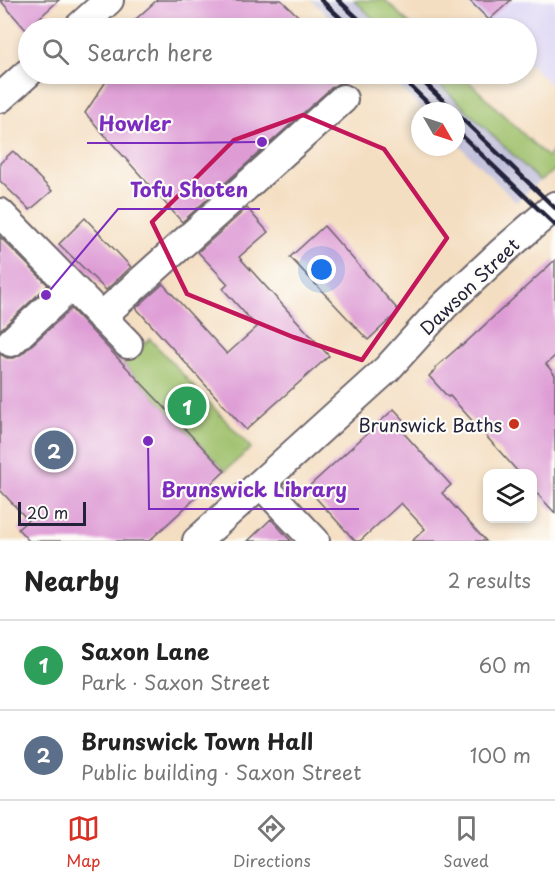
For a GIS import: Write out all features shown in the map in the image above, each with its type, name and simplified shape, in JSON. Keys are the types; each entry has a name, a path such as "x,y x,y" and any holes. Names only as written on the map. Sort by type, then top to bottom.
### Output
{"street":[{"path":"89,18 109,0"},
{"path":"0,98 18,82"},
{"path":"101,317 343,99"},
{"name":"Dawson Street","path":"387,369 446,305 555,206"},
{"path":"0,213 128,344"},
{"name":"Dawson Street","path":"198,541 387,369 456,316 555,228"},
{"path":"11,342 71,286"},
{"path":"261,484 315,541"}],"highlighted area":[{"path":"303,115 384,149 447,238 362,360 293,337 187,294 152,222 234,140"}],"shaded area":[{"path":"311,0 354,0 373,18 330,18"},
{"path":"464,0 555,0 555,89 537,71 537,18 483,18"},
{"path":"396,84 439,84 458,102 415,102"},
{"path":"465,109 540,181 516,202 465,151"}],"green space":[{"path":"354,0 385,0 404,18 373,18"},
{"path":"439,84 471,84 547,157 555,149 555,170 540,181 465,109 465,102 458,102"},
{"path":"150,339 251,448 225,471 123,364"}],"building":[{"path":"0,0 59,0 39,18 18,18 18,21"},
{"path":"157,0 281,0 300,18 137,18"},
{"path":"469,0 511,0 491,18 487,18"},
{"path":"104,84 337,84 182,222 85,113"},
{"path":"13,151 52,191 30,210 0,181 0,163"},
{"path":"247,208 268,232 239,257 329,356 246,430 136,308 163,284 227,354 257,327 223,289 228,284 198,252"},
{"path":"85,218 131,267 106,290 59,244"},
{"path":"324,226 399,311 368,340 290,257"},
{"path":"0,237 48,285 0,330"},
{"name":"Brunswick Baths","path":"555,260 555,356 546,364 555,375 555,513 537,493 537,469 516,469 429,376 435,368"},
{"path":"71,309 225,471 149,541 29,541 18,529 28,520 0,490 0,354 7,358 14,358 22,354"},
{"path":"394,409 407,423 400,429 451,485 442,493 486,541 412,541 425,529 401,503 360,541 355,541 307,488"},
{"path":"271,519 291,541 248,541"}],"railway":[{"path":"321,0 340,18"},
{"path":"338,0 357,18"},
{"path":"408,84 427,102"},
{"path":"426,84 445,102"},
{"path":"465,122 555,208"},
{"path":"465,139 555,225"}],"place":[{"name":"Howler","path":"262,142"},
{"name":"Tofu Shoten","path":"46,295"},
{"name":"Saxon Lane","path":"187,406"},
{"name":"Brunswick Baths","path":"514,424"},
{"name":"Brunswick Library","path":"148,441"},
{"name":"Brunswick Town Hall","path":"54,450"}]}
